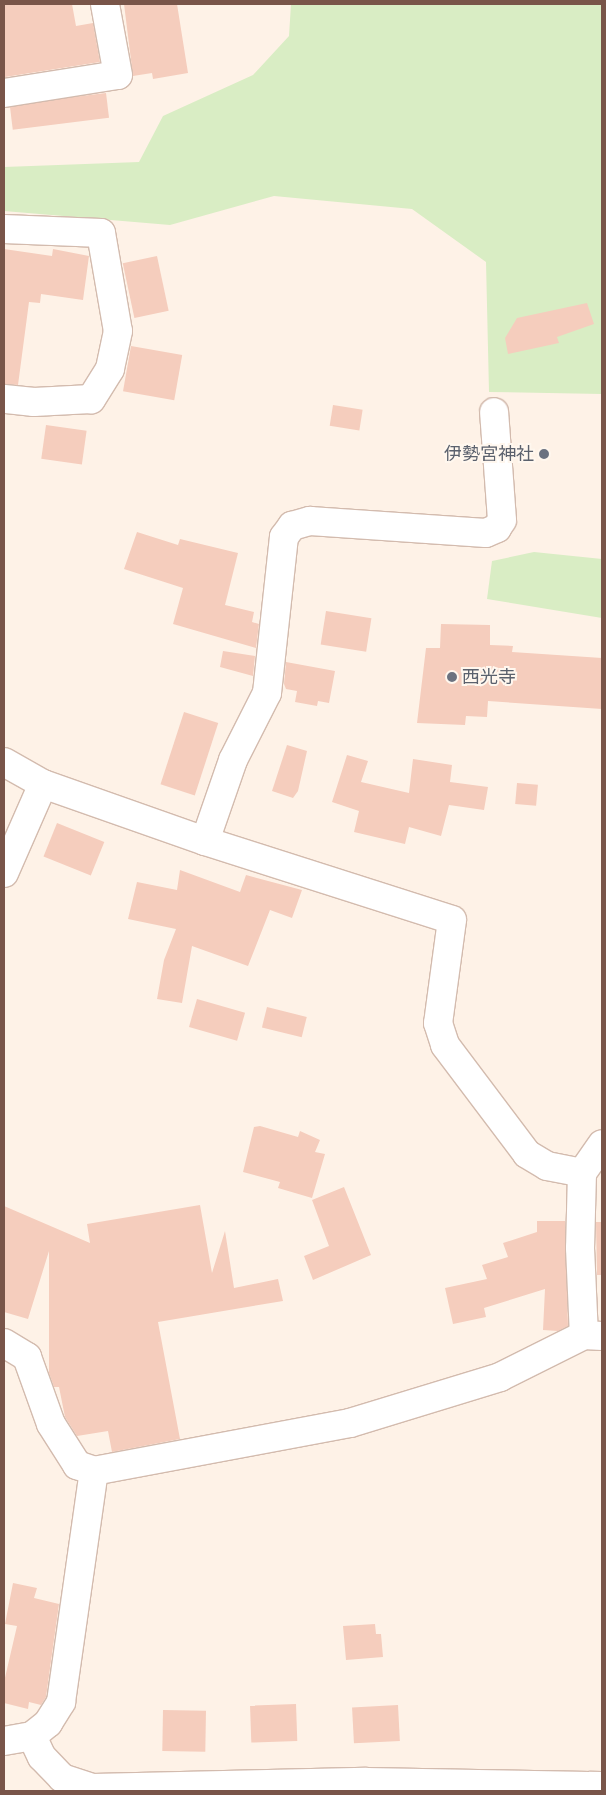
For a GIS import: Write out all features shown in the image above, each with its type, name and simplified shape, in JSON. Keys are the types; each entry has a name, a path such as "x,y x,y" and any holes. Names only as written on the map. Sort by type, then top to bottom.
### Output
{"street":[{"path":"4,93 118,75 105,4"},
{"path":"4,228 101,233 118,331 110,369 92,399 34,402 4,399"},
{"path":"205,841 233,760 267,693 284,537 292,526 310,521 486,532 497,528 502,520 494,412"},
{"path":"4,762 43,784 205,841 452,920 438,1023 445,1045 527,1154 546,1166 582,1173"},
{"path":"4,873 43,784"},
{"path":"4,1343 27,1357 52,1424 77,1465 94,1471 257,1443 422,1403 500,1377 593,1336 580,1248 582,1173 602,1144"},
{"path":"4,1741 32,1736 48,1722 61,1702 94,1471"},
{"path":"32,1736 42,1757 62,1778 93,1788 366,1782 602,1786"}],"green space":[{"path":"291,4 602,4 602,394 489,392 486,262 412,209 274,196 170,225 4,211 4,167 139,162 163,116 253,75 289,36"},
{"path":"534,552 602,559 602,618 487,599 492,561"}],"building":[{"path":"4,4 72,4 76,26 93,23 100,62 5,77"},
{"path":"124,4 177,4 188,73 153,79 152,73 133,76"},
{"path":"106,93 109,118 13,130 10,105"},
{"path":"4,249 52,256 53,249 89,256 83,300 41,294 40,303 29,302 18,385 4,384"},
{"path":"157,256 169,311 134,318 123,263"},
{"path":"587,303 594,324 557,337 559,343 508,354 505,338 517,318"},
{"path":"131,346 182,355 174,400 123,391"},
{"path":"333,405 363,410 359,430 330,426"},
{"path":"46,425 87,431 82,464 41,459"},
{"path":"137,532 178,545 180,539 238,553 225,605 254,612 252,622 259,624 256,648 173,624 183,588 124,569"},
{"path":"326,611 371,618 366,652 321,645"},
{"path":"441,624 490,625 490,645 513,646 512,652 602,658 602,709 488,701 487,717 466,716 465,725 417,723 426,648 440,648"},
{"path":"223,651 255,656 253,676 220,667"},
{"path":"286,662 335,671 329,703 318,701 317,706 295,702 297,691 286,689 284,684"},
{"path":"184,712 218,723 195,795 161,784"},
{"path":"287,745 307,751 298,791 293,798 272,791"},
{"path":"347,755 368,761 361,782 409,793 413,759 452,765 450,782 488,787 484,810 449,805 441,836 409,827 405,844 354,832 359,811 332,802"},
{"path":"517,783 538,785 536,806 515,804"},
{"path":"57,823 104,842 91,875 44,856"},
{"path":"180,870 240,892 246,875 302,890 292,918 270,910 248,966 192,946 182,1003 157,999 164,960 176,929 128,919 137,882 177,890"},
{"path":"197,999 245,1013 237,1041 189,1027"},
{"path":"267,1007 307,1017 302,1037 262,1027"},
{"path":"260,1126 298,1137 300,1131 320,1140 315,1152 325,1154 312,1198 278,1188 280,1182 243,1172 254,1127"},
{"path":"344,1187 371,1255 313,1280 304,1256 329,1246 312,1200"},
{"path":"200,1205 212,1273 225,1231 234,1288 278,1279 283,1301 158,1322 180,1439 112,1452 108,1431 77,1436 65,1417 59,1387 54,1387 49,1373 49,1251 28,1319 4,1312 4,1206 90,1243 87,1224"},
{"path":"537,1221 565,1221 568,1326 558,1331 543,1330 545,1289 484,1308 486,1317 453,1324 445,1288 487,1279 482,1265 508,1257 503,1243 537,1232"},
{"path":"596,1222 602,1222 602,1275 597,1275"},
{"path":"13,1583 37,1588 34,1598 59,1604 46,1697 41,1705 29,1702 28,1709 4,1703 4,1682 17,1626 5,1624"},
{"path":"375,1624 376,1634 381,1634 383,1657 346,1660 343,1626"},
{"path":"296,1704 297,1741 251,1743 250,1706"},
{"path":"398,1705 400,1741 354,1743 352,1707"},
{"path":"163,1710 206,1711 205,1752 162,1751"}],"place":[{"name":"伊勢宮神社","path":"544,454"},
{"name":"西光寺","path":"452,677"}]}
